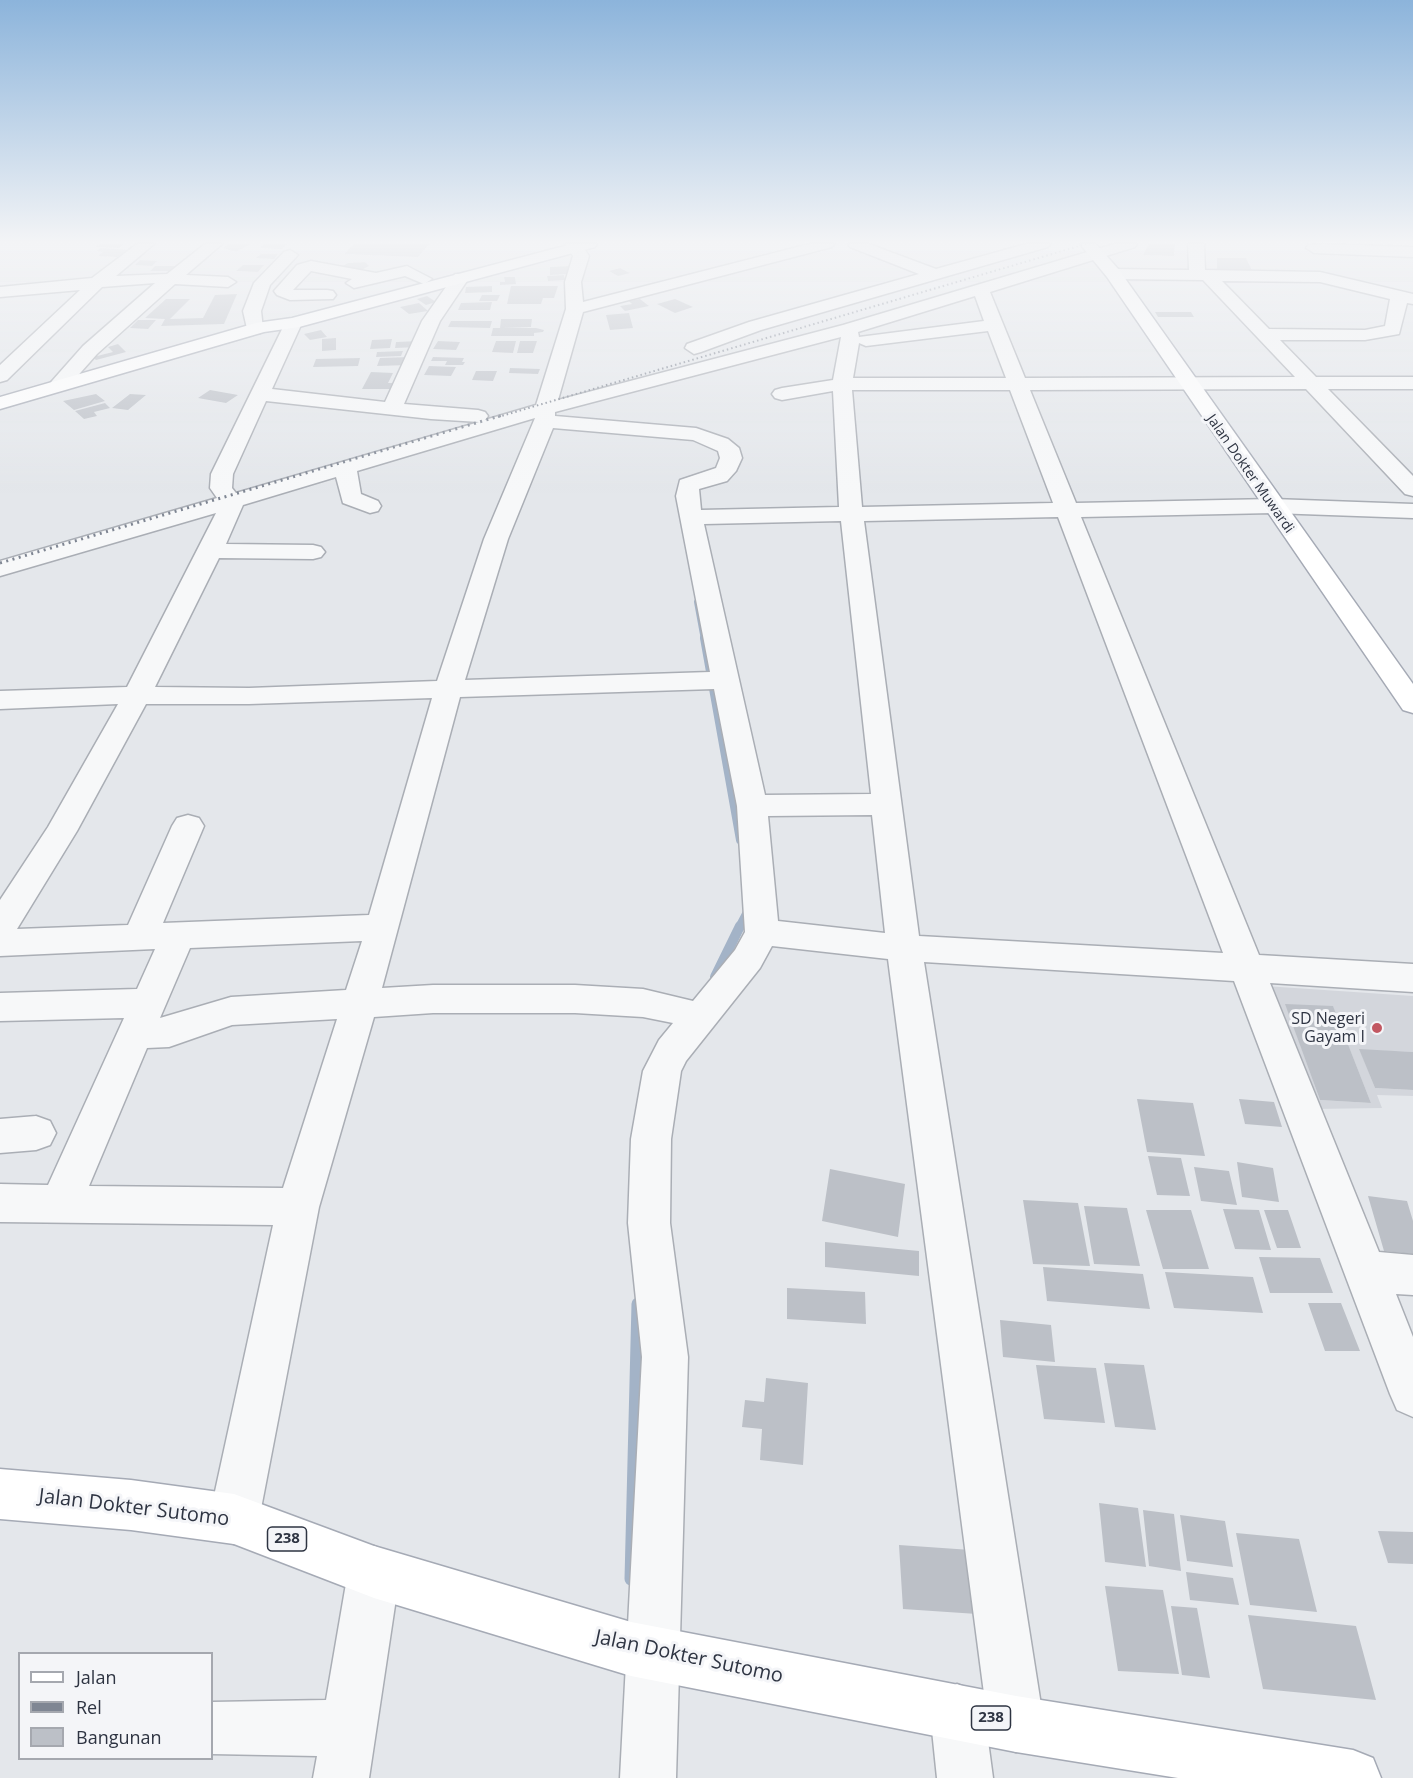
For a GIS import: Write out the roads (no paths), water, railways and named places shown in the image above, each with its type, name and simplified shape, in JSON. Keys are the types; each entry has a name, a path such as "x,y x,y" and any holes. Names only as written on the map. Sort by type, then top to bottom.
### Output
{"main road":[{"path":"0,403 265,327"},
{"name":"Jalan Dokter Muwardi","path":"1149,327 1413,704"},
{"name":"Jalan Dokter Sutomo","path":"0,1494 131,1505 234,1519 374,1572 651,1652 1016,1724 1349,1778"}],"street":[{"path":"1,374 51,327"},
{"path":"59,385 90,350 116,327"},
{"path":"0,928 61,831 137,695 211,551 226,496 222,474 291,327"},
{"path":"392,409 428,327"},
{"path":"234,1519 298,1207 383,927 439,720 496,539 548,405 570,327"},
{"path":"682,353 752,327"},
{"path":"0,551 345,468 548,405 850,335 873,327"},
{"path":"850,335 966,327"},
{"path":"996,327 1413,1394"},
{"path":"1257,327 1413,489"},
{"path":"1264,334 1365,335 1393,330 1394,327"},
{"path":"850,335 842,384 851,512 887,804 893,871 906,948 1016,1724"},
{"path":"0,569 478,416 548,405 661,360"},
{"path":"652,380 662,413"},
{"path":"782,394 842,384 1413,383"},
{"path":"260,394 478,416"},
{"path":"548,405 662,413 696,434 721,443 730,453 730,463 725,471 688,484 716,680 752,806 762,933 748,958 689,1015 662,1071 651,1139 649,1223 665,1357 651,1652 648,1778"},
{"path":"345,468 351,498 370,506"},
{"path":"693,517 851,512 1274,506 1413,511"},
{"path":"211,551 313,552"},
{"path":"0,700 137,695 249,696 716,680"},
{"path":"752,806 887,804"},
{"path":"140,937 188,826"},
{"path":"0,943 383,927"},
{"path":"762,933 906,948 1413,978"},
{"path":"61,1203 178,936"},
{"path":"0,1007 141,1019 169,1032 231,1011 433,999 575,999 643,1003 689,1015"},
{"path":"0,1203 298,1207"},
{"path":"1366,1272 1413,1275"},
{"path":"216,1728 345,1753 374,1572"},
{"path":"957,1711 965,1778"}],"waterway":[{"path":"697,602 704,640"},
{"path":"704,638 740,840"},
{"path":"739,927 749,908"},
{"path":"715,977 740,926"},
{"path":"631,1579 638,1304"}],"railway":[{"path":"498,417 804,327"},
{"path":"0,563 503,415"}],"place":[{"name":"SD Negeri Gayam I","path":"1377,1028"}]}
